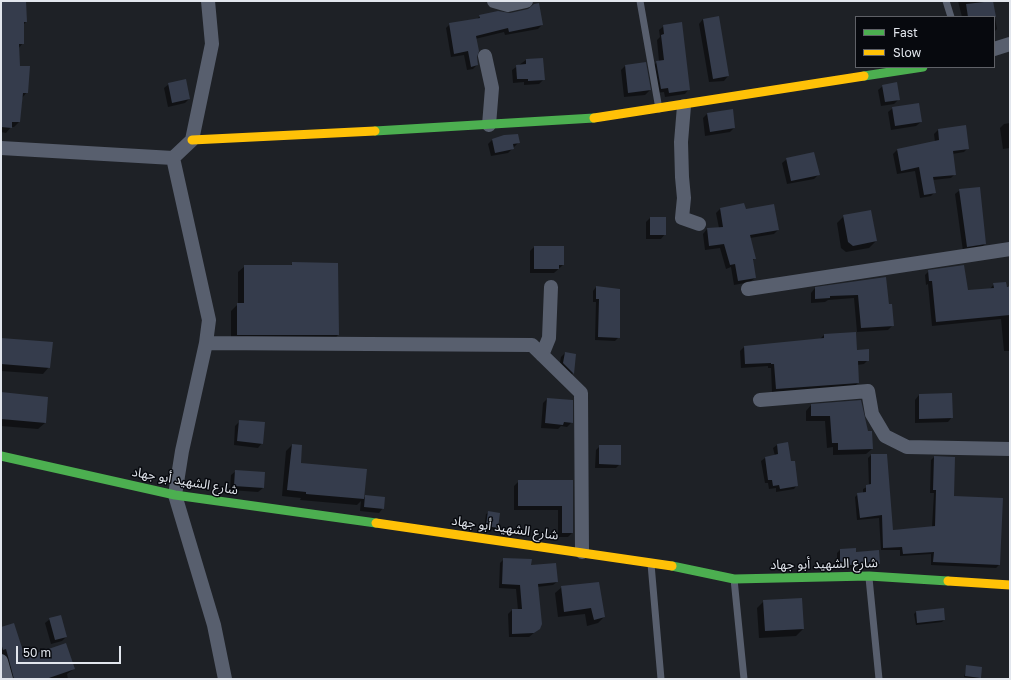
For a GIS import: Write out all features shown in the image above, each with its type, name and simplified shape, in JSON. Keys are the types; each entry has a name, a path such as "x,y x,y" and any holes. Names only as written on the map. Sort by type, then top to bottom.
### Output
{"street":[{"path":"1,148 173,158 192,140 212,44 208,1"},
{"path":"494,1 508,5 526,1"},
{"path":"995,49 1010,44"},
{"path":"485,56 492,88 488,125"},
{"path":"192,140 581,120 684,106 917,68"},
{"path":"684,106 681,142 684,198 682,218 699,224"},
{"path":"173,158 209,320 206,343 182,451 175,495 214,625 224,679"},
{"path":"748,289 1010,249"},
{"path":"542,355 550,338 551,287"},
{"path":"206,343 532,345 581,393 582,552"},
{"path":"760,400 868,391 872,414 885,436 907,447 1010,449"},
{"name":"شارع الشهيد أبو جهاد","path":"1,456 175,495 651,562 734,579 869,576 1010,585"},
{"path":"1,661 6,679"}],"lane":[{"path":"640,1 660,109"},
{"path":"946,1 951,16"},
{"path":"651,562 661,679"},
{"path":"869,576 879,679"},
{"path":"734,579 744,679"}],"building":[{"path":"1,1 26,1 27,22 24,22 24,44 19,44 20,66 30,66 28,93 23,93 20,122 12,122 12,128 1,127"},
{"path":"993,1 996,17 968,16 966,4"},
{"path":"539,3 543,25 509,32 508,28 476,36 479,51 477,57 478,65 471,67 468,51 454,54 449,23 480,18 479,15 498,11 510,13 528,9 534,4"},
{"path":"719,16 729,76 713,79 703,19"},
{"path":"682,22 690,90 669,93 668,88 661,89 656,61 664,60 661,35 664,34 663,25"},
{"path":"543,58 545,80 528,81 528,79 517,79 516,65 526,64 526,59"},
{"path":"646,62 651,90 628,93 625,65"},
{"path":"186,79 190,99 172,103 168,83"},
{"path":"897,82 900,100 885,102 882,85"},
{"path":"919,103 922,122 895,126 892,107"},
{"path":"733,109 735,128 710,132 707,113"},
{"path":"966,125 969,149 953,151 956,175 933,177 936,193 924,195 919,167 901,171 897,149 939,140 938,129"},
{"path":"518,134 520,143 513,144 514,149 495,153 492,139 504,135"},
{"path":"814,152 820,175 791,181 786,158"},
{"path":"980,187 986,244 967,247 959,189"},
{"path":"744,203 746,209 774,204 779,230 750,235 756,259 753,259 756,278 738,281 735,264 730,265 724,244 709,246 707,228 723,227 720,208"},
{"path":"871,210 877,241 853,246 848,242 843,215"},
{"path":"650,217 666,217 666,235 650,235"},
{"path":"534,246 564,246 564,265 559,265 559,269 534,269"},
{"path":"292,262 338,263 339,335 237,335 237,303 244,303 244,265 292,265"},
{"path":"964,265 968,290 994,288 993,283 1006,282 1007,287 1010,286 1010,315 936,322 932,281 929,281 928,270"},
{"path":"886,277 889,304 892,304 894,326 861,328 858,295 830,296 830,298 815,299 815,287"},
{"path":"596,286 620,289 620,338 598,337 599,299 596,299"},
{"path":"856,332 857,350 869,349 869,361 858,361 859,383 776,389 774,364 745,364 744,346 824,338 824,334"},
{"path":"1,338 53,342 50,368 1,364"},
{"path":"565,352 576,354 574,374 563,363"},
{"path":"1,392 48,397 46,423 1,419"},
{"path":"952,393 953,418 919,419 919,394"},
{"path":"547,398 573,400 573,423 564,422 563,425 545,423"},
{"path":"861,400 868,431 872,431 873,449 838,450 838,443 832,443 830,416 811,416 811,404"},
{"path":"239,420 265,422 263,444 237,441"},
{"path":"788,442 791,461 795,461 798,486 780,489 779,485 773,486 772,480 768,480 765,457 778,454 777,444"},
{"path":"292,444 302,445 301,463 367,469 364,499 306,494 306,492 287,490"},
{"path":"599,445 621,445 621,465 599,464"},
{"path":"871,454 887,454 893,530 935,526 936,490 933,490 934,456 955,457 954,496 1003,498 1000,565 933,562 934,552 903,554 902,547 883,548 882,515 860,518 857,493 866,492 866,485 871,484"},
{"path":"235,470 265,472 264,488 234,486"},
{"path":"518,480 573,480 573,533 562,533 562,506 518,506"},
{"path":"365,495 385,497 384,509 364,507"},
{"path":"488,511 500,513 498,528 486,526"},
{"path":"856,548 856,552 879,550 880,564 845,565 845,562 840,562 840,549"},
{"path":"503,558 532,559 531,565 556,563 558,582 538,584 542,624 540,629 534,633 512,634 512,609 522,609 520,585 502,584"},
{"path":"599,582 605,617 594,620 591,608 564,612 561,586"},
{"path":"802,598 804,629 765,631 763,600"},
{"path":"944,608 945,620 917,623 916,611"},
{"path":"61,615 67,637 55,640 49,618"},
{"path":"14,623 25,657 66,643 75,669 46,679 14,679 6,649 3,650 1,643 1,627"},
{"path":"966,665 982,667 981,678 965,676"}],"traffic: fast":[{"path":"864,76 916,68"},
{"path":"375,131 594,118"},
{"path":"1,456 175,495 376,523"},
{"path":"672,566 734,579 869,576 948,581"}],"traffic: slow":[{"path":"594,118 864,76"},
{"path":"192,140 375,131"},
{"path":"376,523 672,566"},
{"path":"948,581 1010,585"}]}
